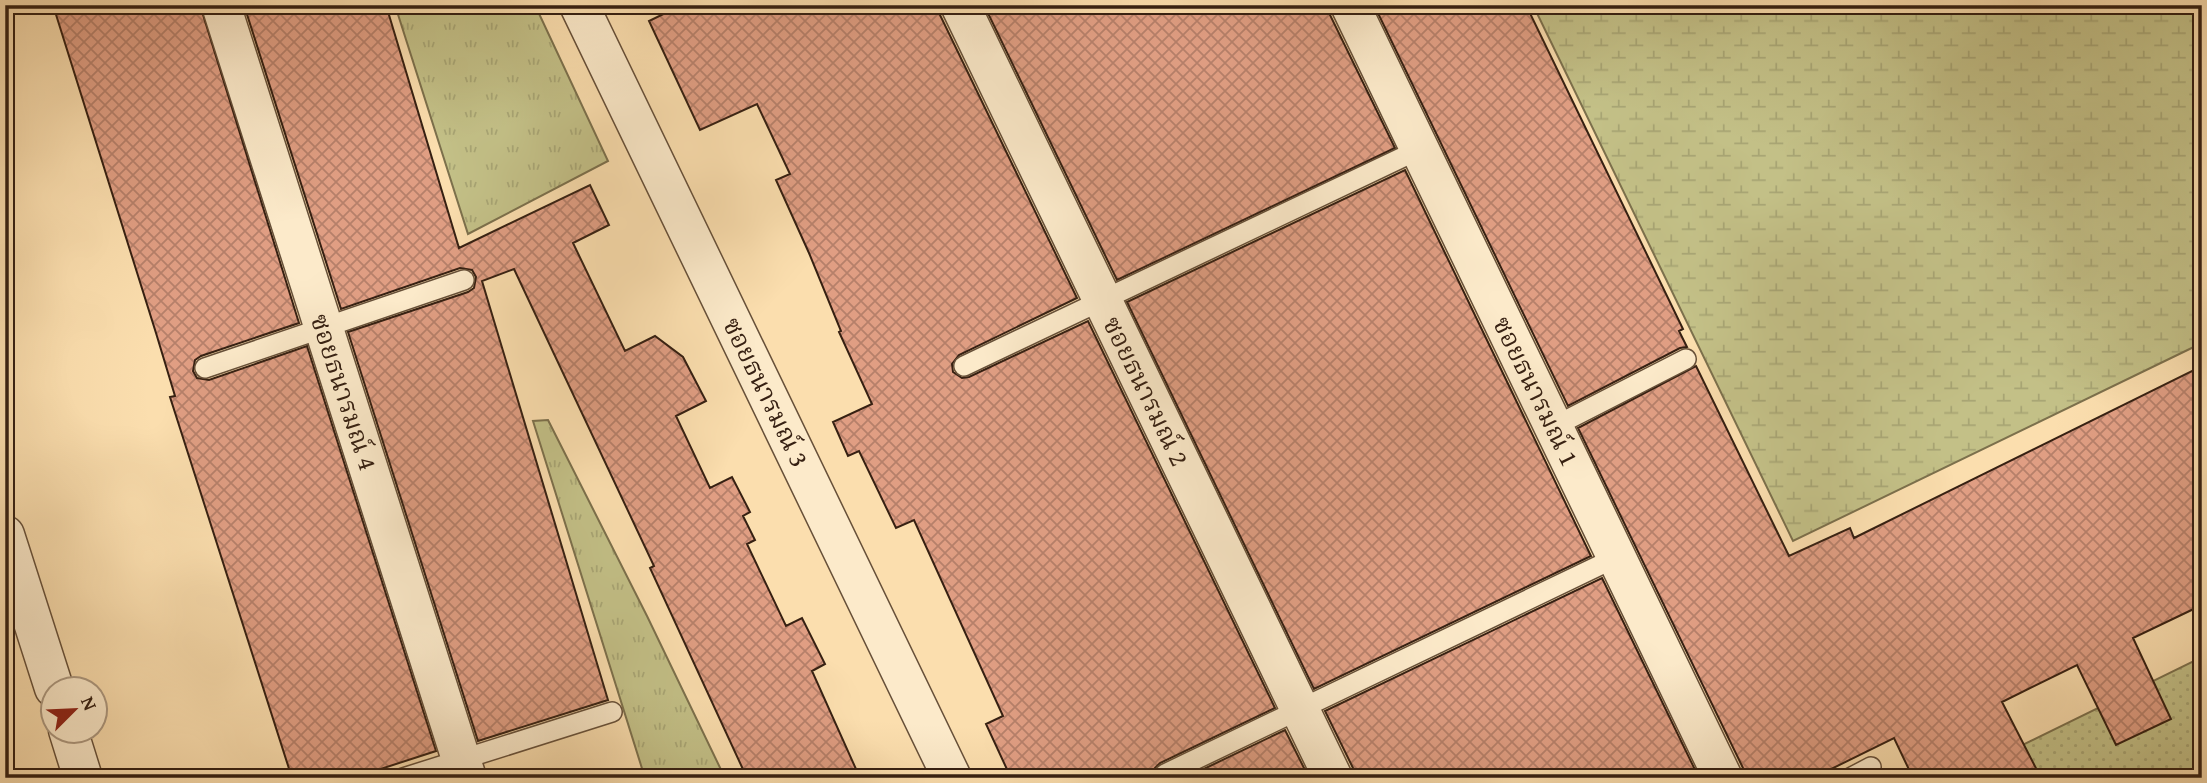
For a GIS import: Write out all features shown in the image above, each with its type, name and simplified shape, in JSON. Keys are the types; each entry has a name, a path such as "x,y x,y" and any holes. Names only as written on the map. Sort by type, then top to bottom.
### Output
{"street":[{"name":"ซอยธนารมณ์ 4","path":"221,5 464,768"},
{"name":"ซอยธนารมณ์ 2","path":"960,5 1333,778"},
{"name":"ซอยธนารมณ์ 1","path":"1351,5 1723,778"},
{"name":"ซอยธนารมณ์ 3","path":"589,8 952,778"},
{"path":"5,535 50,674"},
{"path":"72,744 83,778"}],"lane":[{"path":"964,366 1420,149"},
{"path":"205,368 464,280"},
{"path":"1553,427 1686,359"},
{"path":"1165,774 1617,557"},
{"path":"403,778 464,768 612,712"},
{"path":"1850,778 1871,767"}],"green space":[{"path":"395,5 535,5 608,161 468,234"},
{"path":"1533,5 2202,5 2202,343 1793,541"},
{"path":"548,420 725,778 645,778 533,421"},
{"path":"2202,657 2202,778 2017,778 2006,753"}],"building":[{"path":"53,5 200,5 299,323 201,356 195,360 193,371 197,378 209,380 307,346 436,751 353,778 292,778 170,397 175,396"},
{"path":"244,5 386,5 459,248 590,185 609,225 573,243 625,351 655,336 683,357 706,401 676,416 710,488 732,477 750,512 743,516 755,540 747,544 786,626 802,618 825,664 812,671 860,778 747,778 650,568 654,566 514,269 482,281 608,700 478,741 348,332 468,292 474,288 476,277 472,270 460,268 341,309"},
{"path":"682,5 938,5 940,15 1077,298 959,355 952,364 953,372 962,378 969,377 1088,321 1275,708 1160,763 1155,768 1154,778 1011,778 986,724 1003,716 914,520 896,528 859,451 848,456 833,422 872,404 776,180 790,174 757,104 700,130 649,21"},
{"path":"984,5 1328,5 1330,15 1395,148 1117,280"},
{"path":"1374,5 1526,5 1683,329 1679,331 1687,347 1680,348 1568,406"},
{"path":"1405,170 1591,556 1314,689 1127,302"},
{"path":"1696,366 1789,556 1850,528 1854,538 2202,366 2202,605 2133,638 2171,719 2116,745 2077,665 2002,702 2041,778 1913,778 1894,738 1813,778 1745,778 1743,768 1578,428"},
{"path":"1602,578 1699,778 1355,778 1353,768 1325,711"},
{"path":"1285,730 1309,778 1185,778"}]}
